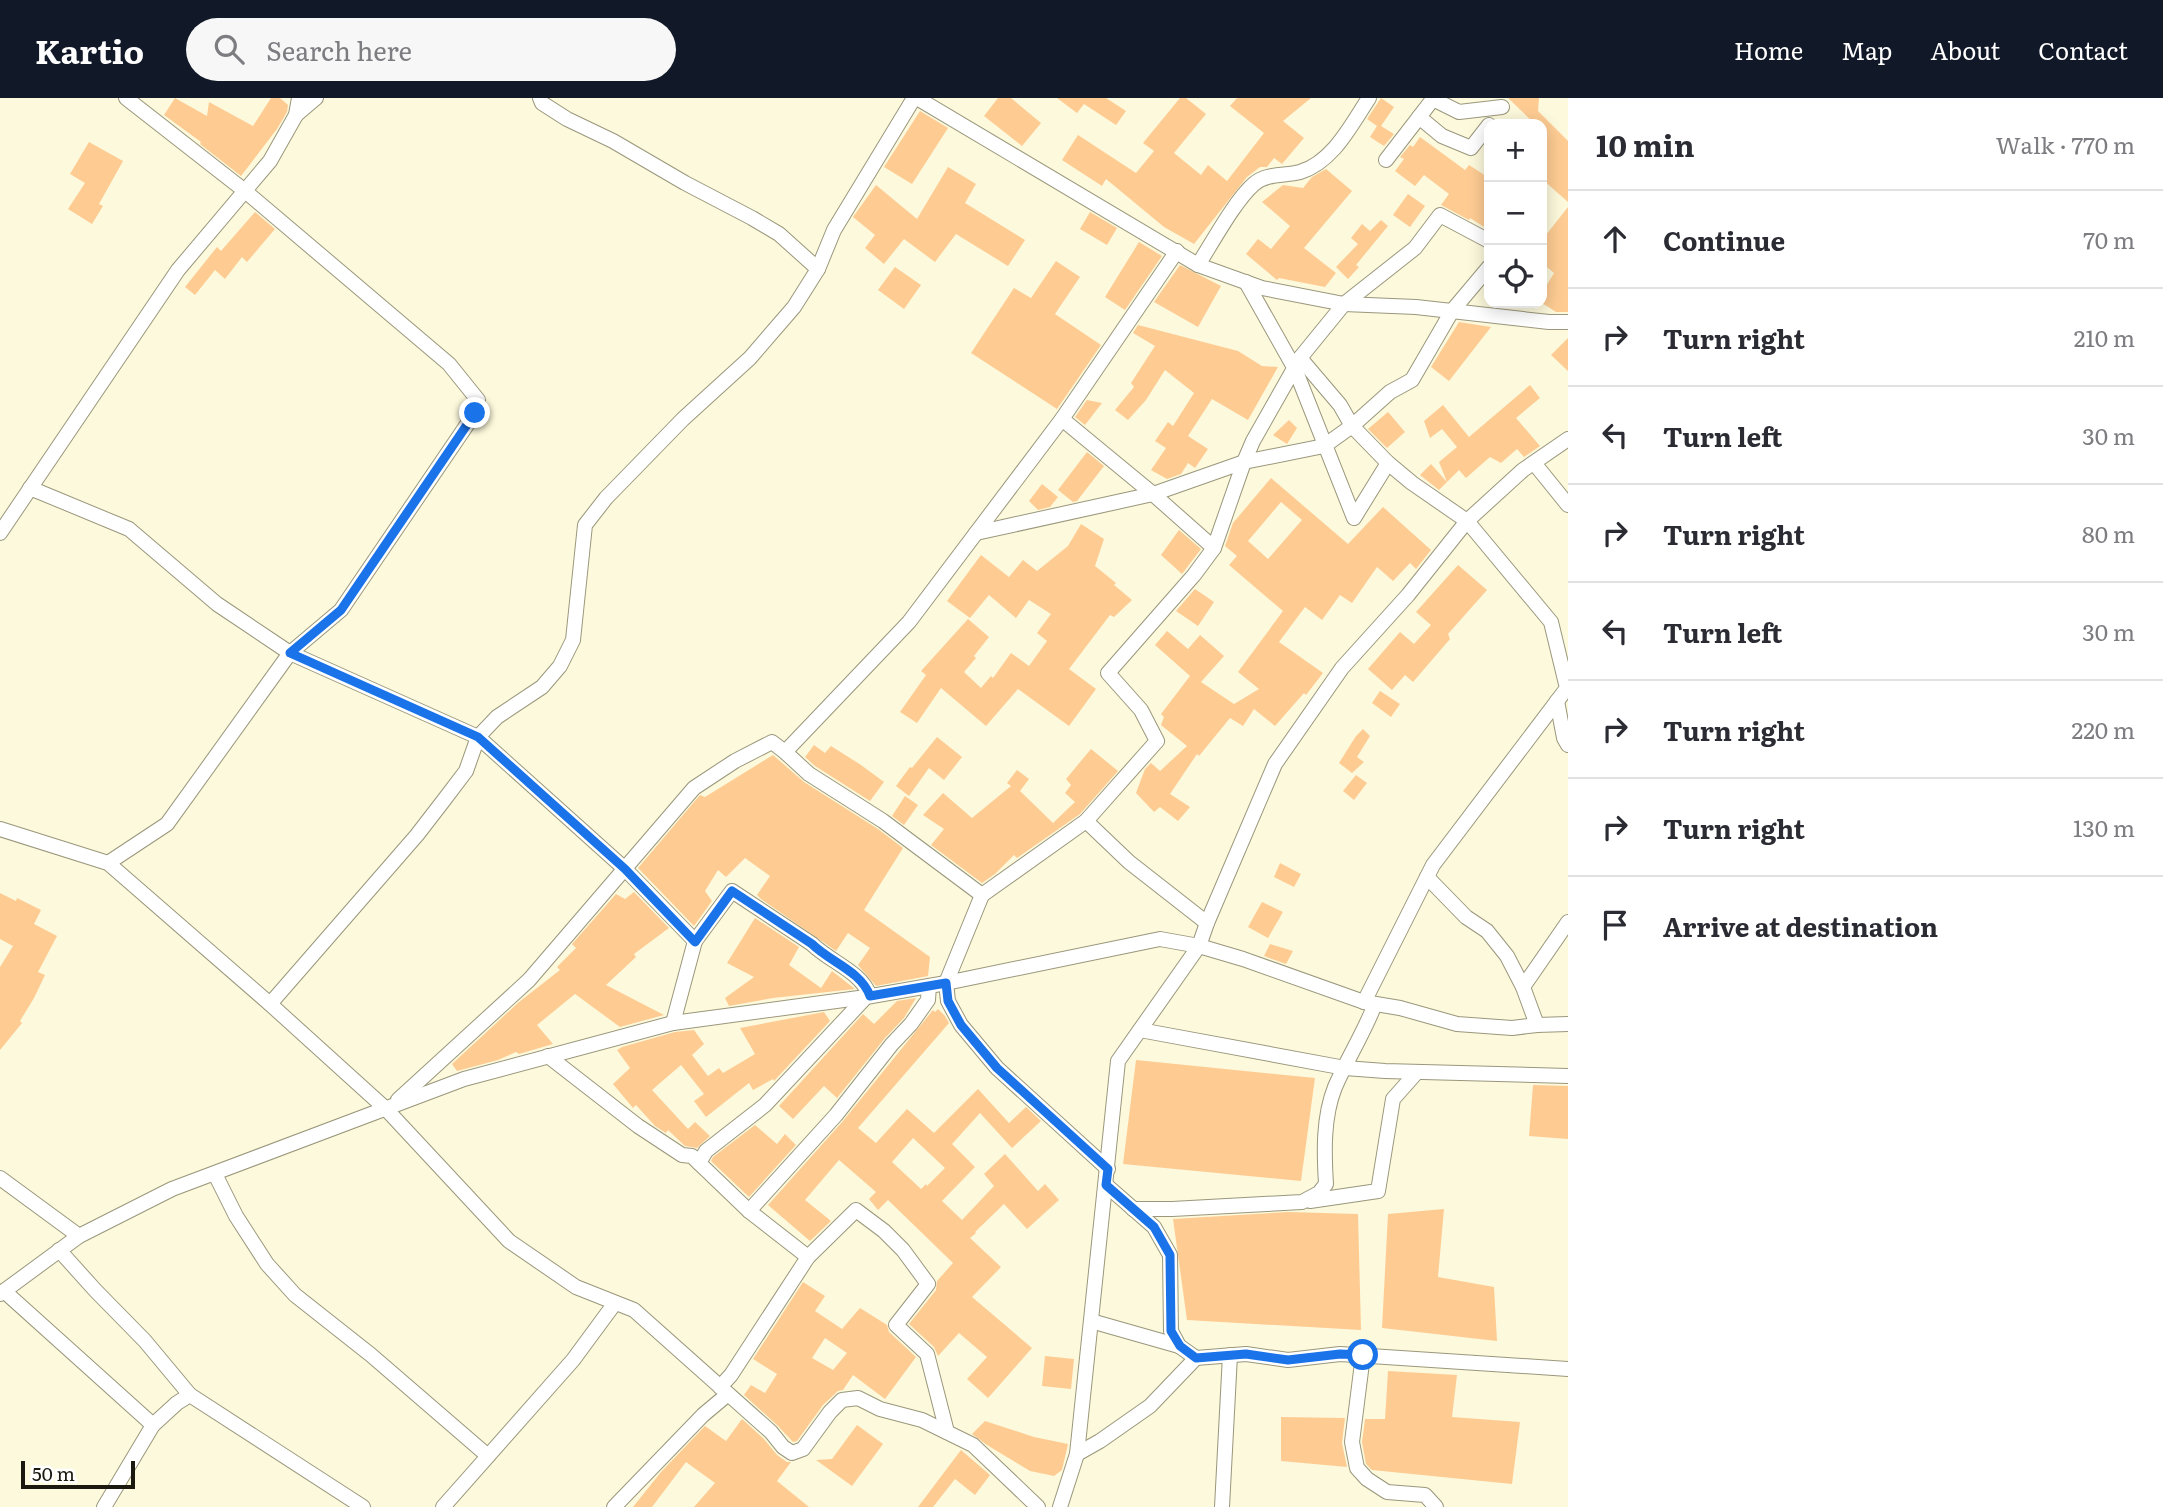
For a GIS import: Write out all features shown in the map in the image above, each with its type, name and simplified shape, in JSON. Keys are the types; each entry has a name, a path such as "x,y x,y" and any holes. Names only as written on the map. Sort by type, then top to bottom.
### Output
{"street":[{"path":"108,863 167,824 290,653 341,610 475,413 478,400 449,364 245,191 126,98"},
{"path":"0,533 178,270 270,161 296,115 299,98"},
{"path":"296,115 316,98"},
{"path":"540,98 542,103 567,119 613,141 779,234 818,269"},
{"path":"270,1004 417,835 466,771 478,737 497,717 541,687 560,666 573,639 585,525 606,498 683,419 750,358 794,307 818,269 834,230 916,98 1199,265 1262,288 1344,304 1416,307 1568,322"},
{"path":"1199,265 1254,183 1271,176 1305,171 1330,154 1369,98"},
{"path":"1386,160 1433,99 1459,112 1505,103"},
{"path":"1493,119 1505,103"},
{"path":"1419,117 1442,136 1471,148 1484,131"},
{"path":"1108,1169 997,1068 961,1025 948,1001 946,983 982,895 1086,821 1157,741 1141,710 1108,673 1194,575 1214,548 1253,441 1297,364 1344,304 1415,248 1440,215 1484,238"},
{"path":"785,752 909,622 1062,419 1177,251"},
{"path":"976,533 1153,494 1244,462 1324,446 1352,426 1390,392 1412,380 1452,311 1484,273"},
{"path":"1246,282 1297,364 1324,446 1354,518 1388,463"},
{"path":"1297,364 1340,405 1352,426 1388,463 1467,522 1551,622 1567,688 1433,865 1369,1003 1368,1022 1335,1088 1328,1115 1324,1157 1326,1184 1319,1193 1302,1202"},
{"path":"1062,419 1214,548"},
{"path":"1060,1507 1077,1454 1118,1061 1199,946 1206,923 1275,764 1342,668 1408,595 1467,522 1523,470 1568,439"},
{"path":"1534,463 1568,505"},
{"path":"30,488 129,529 217,604 290,653 478,737 625,869 695,942"},
{"path":"1556,702 1568,745"},
{"path":"386,1110 529,979 694,788 735,761 772,742 809,774 883,821 982,895"},
{"path":"1086,821 1138,869 1206,923"},
{"path":"0,829 108,863 270,1004 386,1110 509,1241 576,1287 634,1310 792,1453 803,1449 842,1400 858,1398 880,1409 922,1420 973,1444 1038,1507"},
{"path":"1427,877 1466,916 1487,931 1507,956 1523,987 1537,1025"},
{"path":"673,1023 695,942 732,891 861,980 868,996"},
{"path":"1523,987 1568,922"},
{"path":"153,1425 2,1292 79,1236 172,1189 464,1079 673,1023 929,986 1160,939 1199,946 1243,959 1369,1003 1399,1008 1457,1024 1512,1028 1568,1024"},
{"path":"749,1211 836,1115 911,1024 928,1000 929,986"},
{"path":"699,1163 706,1151 765,1105 868,996"},
{"path":"1140,1030 1345,1068 1568,1076"},
{"path":"548,1056 638,1126 681,1155 692,1156 749,1211 808,1256"},
{"path":"1133,1209 1270,1205 1378,1191 1393,1099 1418,1072"},
{"path":"215,1174 236,1216 267,1264 295,1295 371,1355 488,1456"},
{"path":"0,1178 79,1236"},
{"path":"1106,1185 1154,1227 1170,1255 1171,1331 1180,1346"},
{"path":"614,1507 724,1390 808,1256 856,1210 884,1231 903,1250 928,1284 896,1325 927,1354 947,1432"},
{"path":"59,1250 145,1341 190,1395 363,1507"},
{"path":"443,1507 573,1360 615,1303"},
{"path":"1091,1321 1180,1346 1196,1358"},
{"path":"1077,1454 1150,1406 1196,1358 1246,1354 1288,1360 1340,1354 1568,1369"},
{"path":"1222,1507 1230,1355"},
{"path":"1363,1355 1352,1443 1357,1468 1367,1479 1387,1492 1425,1495 1436,1507"},
{"path":"104,1507 153,1425 190,1395"}],"building":[{"path":"175,98 207,116 209,102 253,126 271,98 280,98 288,105 277,129 241,176 164,115"},
{"path":"998,98 1011,98 1041,123 1022,146 984,116"},
{"path":"1057,98 1106,98 1126,111 1116,125 1084,104 1077,113"},
{"path":"1180,98 1186,98 1206,114 1174,153 1201,175 1208,165 1227,181 1264,133 1230,106 1237,98 1311,98 1283,121 1304,138 1282,164 1274,158 1267,167 1260,167 1247,177 1194,244 1164,227 1106,179 1102,186 1062,160 1078,135 1136,173 1154,151 1143,143"},
{"path":"1381,98 1394,107 1381,126 1394,134 1384,146 1370,137 1377,126 1367,119"},
{"path":"1508,98 1539,98 1538,111 1546,119 1530,119"},
{"path":"920,111 948,128 912,184 884,167"},
{"path":"1547,120 1568,141 1568,202 1547,183"},
{"path":"1420,137 1465,170 1469,165 1484,175 1484,227 1441,205 1449,194 1424,175 1415,186 1395,171 1404,159 1400,157 1410,145 1413,147"},
{"path":"89,142 123,161 99,204 103,206 92,224 68,209 85,183 70,174"},
{"path":"948,167 976,184 965,203 1025,240 1008,266 956,234 935,262 904,239 884,264 865,248 875,235 853,217 876,185 917,219"},
{"path":"1326,169 1352,191 1304,248 1336,273 1325,287 1279,278 1277,280 1246,254 1258,239 1271,249 1290,226 1262,202 1283,185 1303,188 1312,177"},
{"path":"1408,194 1425,206 1410,227 1393,215"},
{"path":"1568,207 1568,312 1556,312 1547,306 1547,285 1554,273 1547,267 1547,234"},
{"path":"255,212 275,229 247,262 242,257 225,279 215,270 195,295 185,287 217,247 221,251"},
{"path":"1090,212 1117,228 1107,245 1080,229"},
{"path":"1381,220 1388,226 1348,279 1336,267 1358,244 1351,238 1362,224 1370,231"},
{"path":"1139,242 1162,256 1125,310 1105,297"},
{"path":"1056,261 1080,277 1055,314 1101,345 1057,409 971,353 1014,288 1031,298"},
{"path":"1180,265 1221,286 1198,327 1154,302"},
{"path":"895,267 921,285 904,309 878,290"},
{"path":"1459,322 1491,327 1449,381 1431,367"},
{"path":"1138,325 1238,351 1262,366 1278,367 1248,420 1212,399 1188,436 1208,449 1195,468 1188,463 1181,474 1167,479 1151,470 1166,448 1155,441 1168,422 1173,426 1194,393 1165,370 1146,400 1128,420 1115,410 1134,387 1131,383 1155,346 1133,333"},
{"path":"1568,338 1568,371 1551,355"},
{"path":"1530,385 1540,398 1516,418 1540,446 1524,457 1517,449 1501,463 1490,457 1466,478 1459,470 1447,482 1439,462 1457,447 1442,429 1430,438 1424,421 1443,405 1469,437"},
{"path":"1087,400 1102,403 1085,425 1075,417"},
{"path":"1388,412 1405,432 1387,448 1368,429"},
{"path":"1289,420 1297,428 1287,444 1273,435"},
{"path":"1087,452 1104,466 1077,501 1073,502 1058,490"},
{"path":"1431,464 1447,482 1439,490 1420,475"},
{"path":"1271,478 1348,544 1383,507 1431,550 1416,569 1410,563 1393,581 1377,567 1352,603 1340,595 1322,620 1305,607 1279,642 1323,673 1306,695 1304,693 1275,726 1254,709 1243,726 1230,718 1199,756 1197,754 1170,794 1190,807 1178,821 1160,807 1154,812 1136,793 1145,769 1151,763 1160,771 1187,746 1161,725 1164,717 1161,714 1190,676 1155,645 1167,631 1188,649 1200,635 1224,656 1201,682 1234,704 1259,689 1238,672 1283,611 1229,565 1237,556 1225,546 1233,523","holes":["1281,502 1302,520 1268,559 1248,541"]},
{"path":"1042,484 1058,497 1050,507 1038,510 1029,501"},
{"path":"1081,524 1104,539 1095,566 1132,600 1114,617 1110,615 1069,669 1096,689 1069,726 1018,689 986,726 941,688 917,723 900,712 926,675 921,671 968,619 989,637 964,672 981,688 991,676 993,678 1011,653 1029,666 1047,641 1037,633 1051,614 1029,600 1016,618 989,595 970,618 947,601 981,555 1009,577 1023,560 1037,571 1068,546"},
{"path":"1179,530 1201,549 1182,574 1161,555"},
{"path":"1458,565 1487,590 1448,634 1450,639 1413,682 1405,675 1392,690 1368,669 1400,632 1414,644 1431,625 1416,612"},
{"path":"1195,589 1214,602 1198,626 1176,611"},
{"path":"1380,691 1400,704 1391,717 1372,703"},
{"path":"1363,729 1370,736 1357,757 1364,762 1352,773 1339,763"},
{"path":"937,737 962,757 944,780 929,768 909,796 896,786"},
{"path":"814,745 825,753 831,746 884,782 870,801 805,757"},
{"path":"1091,749 1118,771 1080,814 1017,858 1014,855 982,883 931,845 944,829 923,815 943,793 972,818 1011,786 1007,783 1017,770 1029,779 1020,791 1053,823 1075,802 1065,793 1071,785 1066,779"},
{"path":"773,755 804,782 903,848 864,910 930,957 928,976 876,986 858,965 870,948 848,933 836,951 761,899 757,895 770,876 745,858 726,877 718,870 705,891 712,901 694,926 638,868 700,795 705,797"},
{"path":"1356,775 1367,783 1354,800 1343,791"},
{"path":"905,796 918,805 904,825 892,816"},
{"path":"1280,863 1301,874 1294,887 1274,877"},
{"path":"634,892 669,928 634,954 636,957 606,985 664,1015 620,1027 575,994 537,1025 553,1044 519,1054 516,1052 457,1071 452,1064 519,1002 560,970 557,967 576,948 572,944 616,894 625,899"},
{"path":"0,893 41,910 34,924 57,936 38,972 45,975 20,1021 22,1023 0,1050 0,967 13,946 0,939"},
{"path":"1262,902 1283,912 1268,938 1248,927"},
{"path":"755,918 799,947 789,965 821,988 832,971 855,989 729,1006 725,998 754,977 727,963"},
{"path":"1270,944 1293,951 1286,964 1264,956"},
{"path":"916,998 904,1018 837,1098 824,1086 793,1119 779,1106 863,1014 874,1024 897,1001"},
{"path":"938,1009 949,1023 858,1128 876,1143 907,1109 934,1133 978,1089 1009,1123 1026,1107 1041,1121 1012,1148 980,1113 952,1144 975,1167 942,1201 962,1220 994,1186 984,1174 1005,1154 1038,1191 1045,1184 1059,1200 1027,1229 1004,1204 970,1238 1001,1267 972,1297 1032,1348 988,1398 967,1379 987,1357 959,1333 938,1356 934,1347 909,1324 936,1290 937,1281 953,1263 888,1200 878,1210 869,1199 876,1192 839,1160 805,1200 831,1221 810,1241 768,1205 843,1121 933,1010 935,1012","holes":["913,1138 945,1168 921,1189 892,1162"]},
{"path":"824,1012 830,1021 774,1081 773,1079 753,1090 749,1083 706,1117 694,1101 704,1094 681,1065 652,1090 688,1129 695,1122 710,1136 697,1148 685,1146 668,1130 666,1133 655,1126 636,1105 633,1108 613,1084 630,1068 617,1050 622,1047 675,1032 694,1030 704,1044 692,1055 708,1076 719,1068 723,1073 755,1054 740,1028"},
{"path":"1136,1060 1315,1078 1301,1181 1123,1164"},
{"path":"1533,1085 1568,1086 1568,1139 1529,1136"},
{"path":"755,1125 777,1144 785,1134 796,1145 749,1197 711,1161"},
{"path":"1444,1209 1438,1277 1494,1287 1497,1341 1382,1328 1388,1214"},
{"path":"1288,1212 1358,1214 1361,1330 1187,1320 1173,1219"},
{"path":"803,1282 825,1296 815,1311 842,1329 860,1308 887,1325 889,1332 916,1357 885,1399 853,1375 843,1390 838,1391 823,1405 797,1441 793,1442 744,1395 751,1385 765,1393 777,1374 753,1359","holes":["825,1338 847,1353 833,1370 812,1358"]},
{"path":"1045,1356 1074,1359 1071,1389 1042,1386"},
{"path":"1388,1371 1457,1375 1452,1417 1520,1422 1512,1484 1372,1470 1366,1464 1362,1442 1365,1419 1385,1419"},
{"path":"1281,1417 1345,1418 1342,1443 1347,1467 1281,1461"},
{"path":"742,1419 777,1455 791,1462 777,1481 809,1507 694,1507 715,1483 686,1462 652,1507 633,1507 661,1472 705,1426 726,1441"},
{"path":"985,1421 1034,1437 1068,1444 1062,1470 1054,1476 1030,1471 987,1445 972,1434"},
{"path":"857,1425 883,1444 852,1486 816,1460 832,1459"},
{"path":"961,1450 990,1475 975,1495 955,1479 933,1507 918,1507"}],"route":[{"path":"475,413 341,610 290,653 478,737 625,869 695,942 732,891 861,980 868,988 870,996 946,983 948,1001 961,1025 997,1068 1108,1169 1106,1185 1154,1227 1170,1255 1171,1331 1180,1346 1196,1358 1246,1354 1288,1360 1340,1354 1363,1355"}]}
